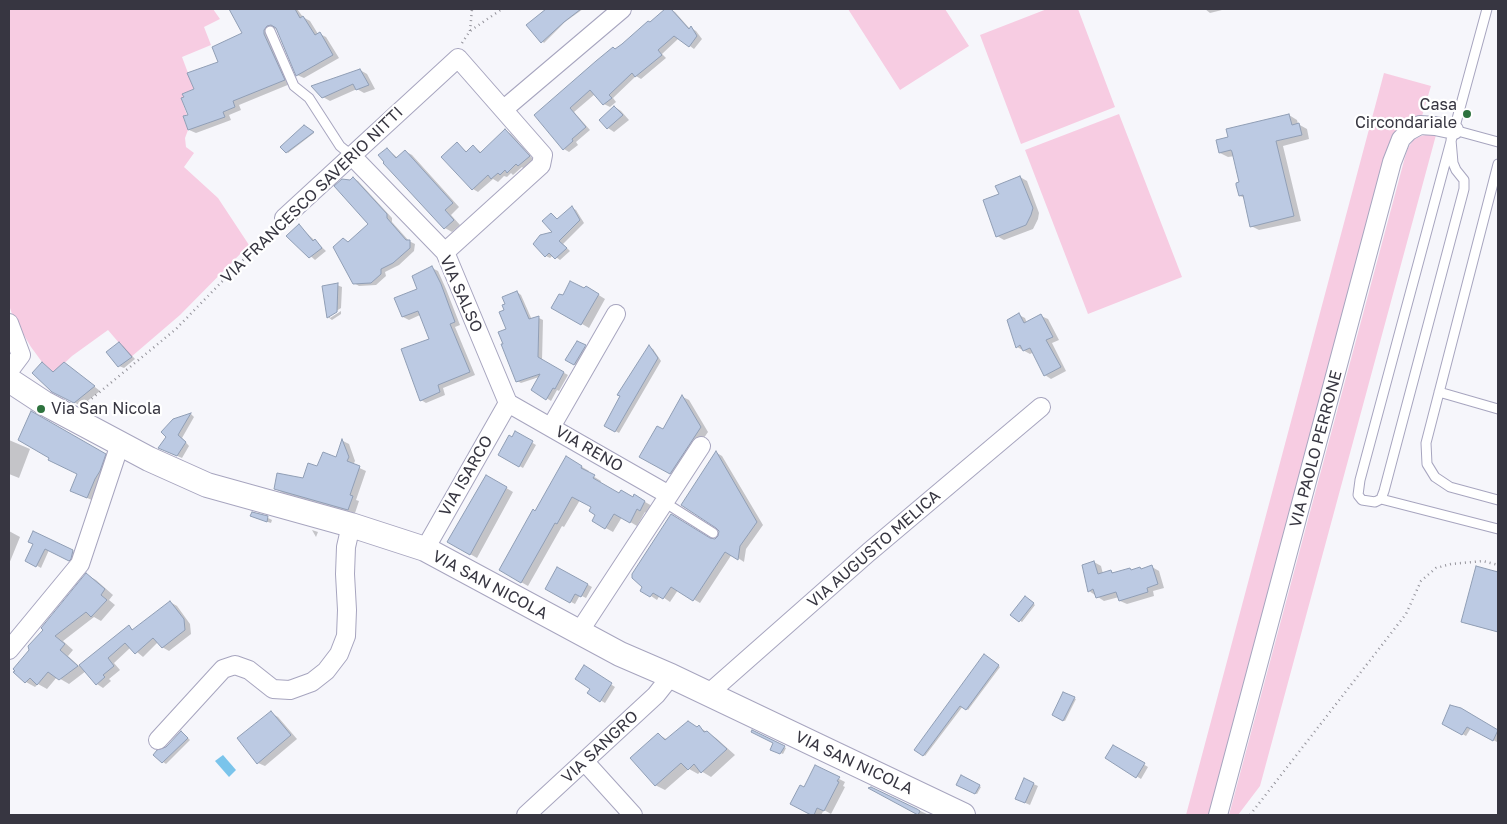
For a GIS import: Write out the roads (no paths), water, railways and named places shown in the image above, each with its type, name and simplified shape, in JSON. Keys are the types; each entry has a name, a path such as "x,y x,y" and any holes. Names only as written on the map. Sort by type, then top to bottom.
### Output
{"street":[{"path":"445,252 541,164 543,155 504,109 622,9"},
{"name":"VIA FRANCESCO SAVERIO NITTI","path":"284,218 458,58 504,109"},
{"name":"VIA PAOLO PERRONE","path":"1218,815 1392,162 1402,139 1409,131 1420,126 1435,126 1452,135"},
{"name":"VIA SALSO","path":"352,155 445,252 508,403"},
{"path":"552,427 616,314"},
{"path":"9,323 21,355 9,371"},
{"name":"VIA SAN NICOLA","path":"9,380 44,403 120,444 207,485 351,525 425,549 620,654 672,676 963,815"},
{"name":"VIA RENO","path":"508,403 552,427 667,498"},
{"name":"VIA ISARCO","path":"425,549 508,403"},
{"name":"VIA AUGUSTO MELICA","path":"708,694 869,552 1040,407"},
{"path":"9,650 80,564 120,444"},
{"path":"579,632 701,446"},
{"path":"158,740 223,670 235,664 249,670 273,689 290,690 312,682 326,671 339,654 346,636 346,547 351,525"},
{"name":"VIA SANGRO","path":"526,815 656,695 672,676"},
{"path":"585,762 633,815"}],"lane":[{"path":"1487,9 1360,480 1358,495 1362,500 1375,502 1381,499 1498,529"},
{"path":"270,31 294,86 309,98 340,146 352,155"},
{"path":"1452,135 1498,142"},
{"path":"1381,499 1464,190 1464,180 1453,163 1452,135"},
{"path":"1498,164 1426,442 1427,464 1435,477 1450,487 1498,500"},
{"path":"1438,392 1498,409"},
{"path":"667,498 713,533"}],"water":[{"path":"223,755 236,770 229,777 215,761"}],"place":[{"name":"Casa Circondariale","path":"1467,114"},
{"name":"Via San Nicola","path":"41,409"}]}
